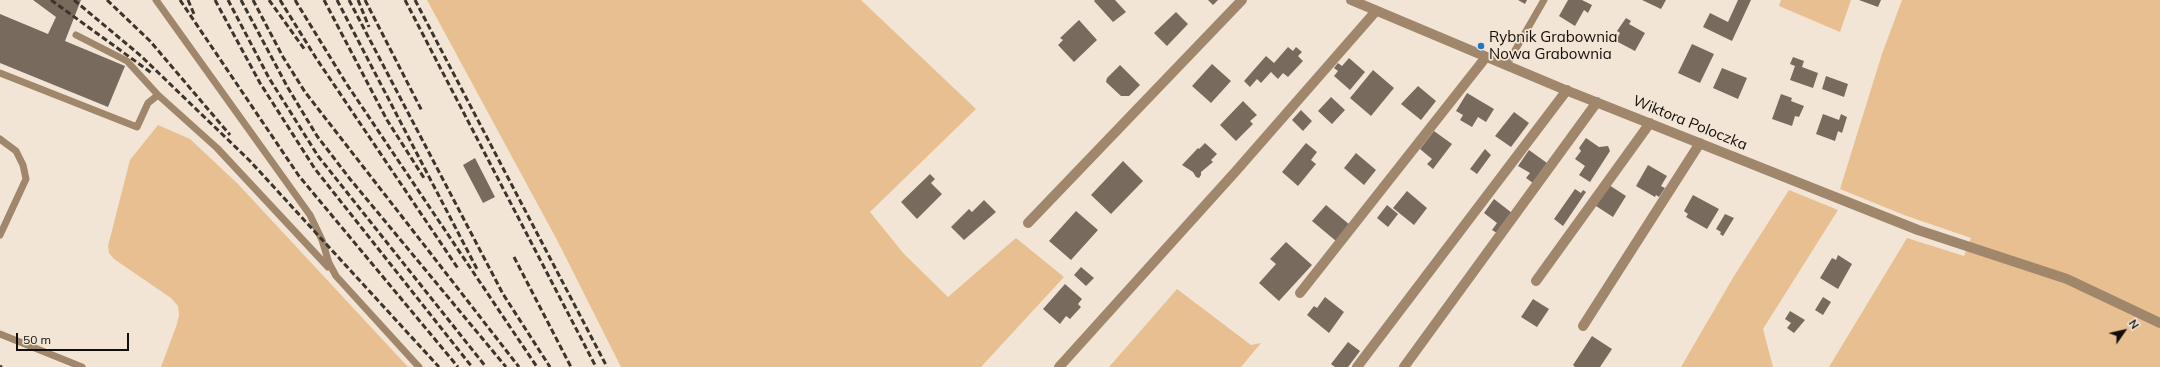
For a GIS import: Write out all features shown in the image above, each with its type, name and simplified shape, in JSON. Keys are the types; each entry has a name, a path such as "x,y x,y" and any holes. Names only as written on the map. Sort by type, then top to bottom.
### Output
{"street":[{"path":"1028,224 1242,0"},
{"name":"Wiktora Poloczka","path":"1351,0 1506,66 1918,230 2067,279 2160,323"},
{"path":"1059,367 1376,11"},
{"path":"1300,293 1486,57"},
{"path":"1357,367 1567,90"},
{"path":"1404,367 1597,102"},
{"path":"1536,281 1650,123"},
{"path":"1583,326 1700,143"}],"lane":[{"path":"156,0 310,215 322,240 332,270"},
{"path":"1506,66 1544,0"},
{"path":"76,35 127,60 158,95 217,148 332,270 349,293 419,367"},
{"path":"0,73 136,127 148,103 158,95"},
{"path":"0,139 16,151 23,166 26,178 0,235"},
{"path":"0,334 82,367"}],"shaded area":[{"path":"427,0 861,0 976,109 870,212 904,254 948,297 1016,238 1064,277 981,367 621,367 557,240"},
{"path":"1781,0 1851,0 1840,32 1779,6"},
{"path":"1902,0 2160,0 2160,367 1829,367 1907,238 1964,256 1971,238 1904,215 1840,189 1882,54"},
{"path":"158,125 190,139 238,184 408,367 161,367 177,324 179,315 178,306 171,298 114,259 109,253 108,246 130,160"},
{"path":"1789,190 1838,210 1763,329 1773,367 1681,367 1734,276"},
{"path":"1177,289 1251,345 1261,343 1241,367 1109,367"}],"building":[{"path":"33,0 81,0 65,41 125,66 108,107 0,63 0,14 48,34 56,17"},
{"path":"1115,0 1126,12 1113,22 1094,1"},
{"path":"1208,0 1218,0 1213,5"},
{"path":"1518,0 1527,0 1525,4"},
{"path":"1568,0 1582,0 1592,5 1588,13 1584,10 1575,26 1559,16"},
{"path":"1642,0 1666,0 1661,9"},
{"path":"1738,0 1751,0 1732,41 1703,27 1710,13 1728,22"},
{"path":"1859,0 1881,0 1878,7"},
{"path":"1176,12 1188,24 1167,46 1154,33"},
{"path":"1626,18 1631,21 1629,24 1645,33 1635,51 1616,41 1620,33 1617,31"},
{"path":"1079,20 1097,40 1074,62 1058,45 1063,40 1060,38"},
{"path":"1692,44 1714,54 1700,83 1678,73"},
{"path":"1288,47 1293,51 1296,47 1302,52 1298,56 1303,61 1288,77 1283,73 1278,79 1271,72 1261,83 1257,79 1250,87 1244,81 1266,56 1274,63"},
{"path":"1793,57 1804,61 1802,67 1818,73 1813,88 1790,80 1795,66 1790,64"},
{"path":"1349,58 1365,72 1350,90 1334,76 1338,71 1334,68 1338,63 1342,66"},
{"path":"1212,64 1231,81 1211,103 1192,86"},
{"path":"1120,65 1140,85 1129,96 1121,96 1106,82 1107,78"},
{"path":"1722,68 1747,78 1738,99 1713,88"},
{"path":"1373,70 1394,88 1371,116 1350,98"},
{"path":"1826,76 1848,84 1844,97 1822,89"},
{"path":"1418,86 1436,101 1421,120 1401,104"},
{"path":"1467,93 1494,109 1486,122 1478,117 1472,127 1460,120 1463,115 1456,111"},
{"path":"1781,94 1792,98 1791,101 1804,106 1799,117 1795,116 1792,126 1772,119"},
{"path":"1331,97 1345,110 1332,124 1318,111"},
{"path":"1243,101 1257,115 1250,121 1253,124 1236,141 1220,125"},
{"path":"1301,110 1312,121 1303,131 1292,120"},
{"path":"1514,112 1529,123 1511,147 1495,136"},
{"path":"1823,114 1839,120 1841,114 1847,117 1842,133 1838,131 1835,141 1816,134"},
{"path":"1434,131 1452,144 1433,169 1427,164 1432,159 1420,149"},
{"path":"1586,138 1599,147 1608,146 1610,151 1590,182 1579,175 1585,166 1575,159 1581,151 1579,148"},
{"path":"1205,143 1217,154 1211,160 1213,162 1201,172 1199,178 1182,165 1198,148 1199,149"},
{"path":"1306,143 1317,152 1311,160 1316,164 1298,186 1282,172"},
{"path":"1485,149 1491,155 1477,174 1470,169"},
{"path":"1529,150 1547,163 1533,183 1526,178 1530,173 1518,166"},
{"path":"1356,153 1376,170 1364,185 1344,168"},
{"path":"475,158 495,197 483,203 463,165"},
{"path":"1123,161 1143,181 1111,214 1091,195"},
{"path":"1648,165 1667,176 1661,186 1665,188 1659,197 1656,195 1655,197 1636,186"},
{"path":"930,174 935,179 931,183 942,194 917,219 901,202"},
{"path":"1609,185 1626,196 1613,217 1596,206"},
{"path":"1575,189 1581,193 1583,190 1586,192 1563,226 1554,219"},
{"path":"1407,191 1427,208 1414,225 1393,208"},
{"path":"1693,195 1719,209 1707,229 1686,217 1688,214 1684,211"},
{"path":"1494,199 1512,213 1497,233 1492,230 1497,223 1484,213"},
{"path":"984,200 996,212 964,240 951,227 969,209 972,212"},
{"path":"1326,205 1350,225 1336,241 1312,221"},
{"path":"1387,205 1398,214 1388,227 1377,218"},
{"path":"1076,211 1098,230 1071,260 1049,241"},
{"path":"1725,214 1734,218 1723,236 1720,234 1721,232 1716,229"},
{"path":"1286,242 1312,265 1279,301 1259,283 1276,264 1270,259"},
{"path":"1838,255 1852,264 1838,289 1820,278 1832,258 1836,260"},
{"path":"1081,267 1094,278 1086,286 1074,275"},
{"path":"1065,284 1082,299 1078,304 1081,307 1070,319 1066,316 1060,324 1043,309"},
{"path":"1325,297 1344,312 1329,333 1307,315 1314,306 1317,308"},
{"path":"1823,297 1831,302 1823,315 1815,310"},
{"path":"1533,299 1549,309 1537,327 1521,317"},
{"path":"1790,311 1805,320 1794,333 1787,328 1791,323 1785,319"},
{"path":"1592,336 1612,349 1600,367 1575,367 1573,365"},
{"path":"1348,342 1360,351 1348,367 1335,367 1331,364"}],"railway":[{"path":"51,0 153,74"},
{"path":"74,0 141,56 250,161 439,367"},
{"path":"107,0 150,41 230,135"},
{"path":"180,0 299,176 458,367"},
{"path":"188,0 194,14"},
{"path":"215,0 260,83 315,169 472,367"},
{"path":"228,0 269,78 318,156 486,367"},
{"path":"241,0 288,88 317,136 350,179 506,367"},
{"path":"253,0 283,57 305,92 519,367"},
{"path":"269,0 305,50"},
{"path":"280,0 316,58 459,270"},
{"path":"295,0 346,83 537,367"},
{"path":"324,0 387,120 424,178"},
{"path":"337,0 477,269"},
{"path":"349,0 503,294 550,367"},
{"path":"358,0 369,27"},
{"path":"365,0 422,111"},
{"path":"405,0 596,367"},
{"path":"415,0 607,367"},
{"path":"514,257 571,367"}],"place":[{"name":"Rybnik Grabownia Nowa Grabownia","path":"1481,46"}]}
